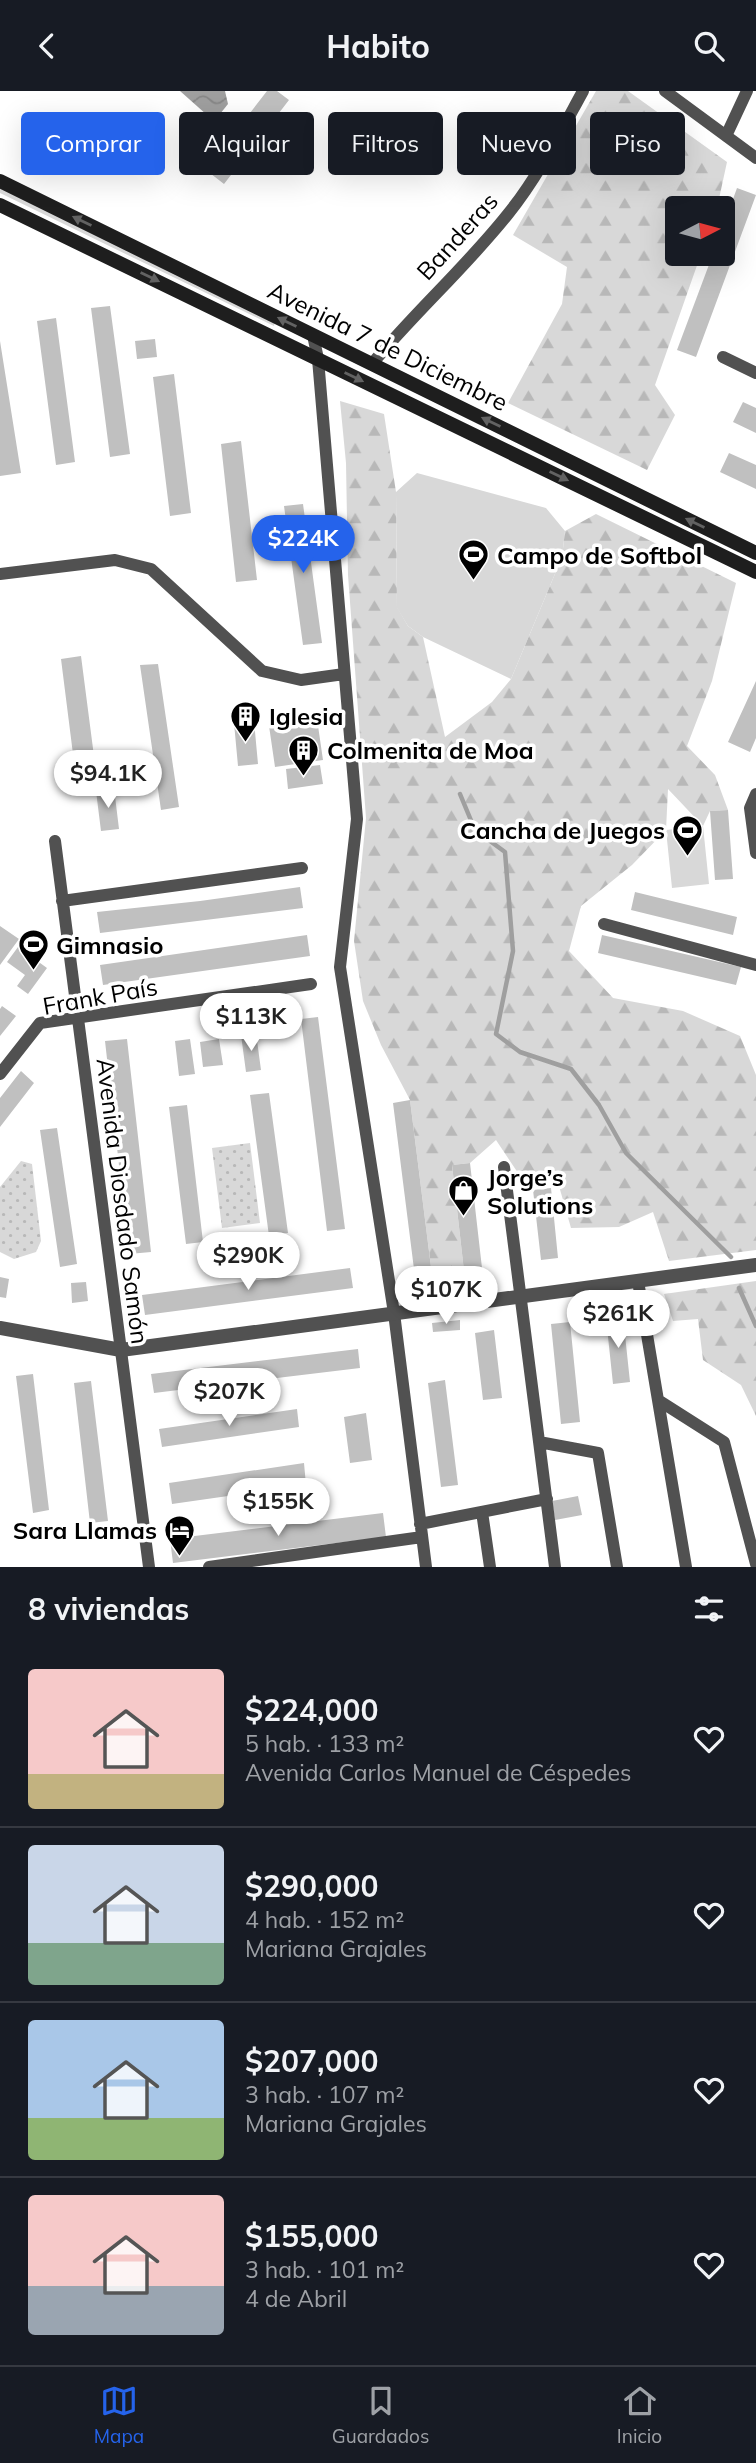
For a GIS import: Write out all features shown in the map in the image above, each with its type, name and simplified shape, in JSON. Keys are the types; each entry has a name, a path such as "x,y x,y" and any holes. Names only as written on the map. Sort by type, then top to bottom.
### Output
{"main road":[{"name":"Avenida 7 de Diciembre","path":"0,181 756,553"},
{"name":"Avenida 7 de Diciembre","path":"0,205 756,572"}],"street":[{"name":"Banderas","path":"372,364 405,323 509,213 557,140 583,91"},
{"path":"665,91 756,158"},
{"path":"726,136 747,91"},
{"path":"313,335 318,359 357,819 341,967 394,1313 426,1567"},
{"path":"723,356 756,373"},
{"path":"0,575 115,560 151,569 262,671 301,680 344,674"},
{"path":"756,794 753,807 756,853"},
{"name":"Avenida Diosdado Samón","path":"55,841 149,1567"},
{"path":"62,901 302,868"},
{"path":"604,924 756,965"},
{"name":"Frank País","path":"0,1074 40,1023 311,984"},
{"path":"504,1167 555,1567"},
{"path":"0,1328 121,1350 756,1265"},
{"path":"638,1281 687,1567"},
{"path":"658,1400 724,1442 756,1564"},
{"path":"539,1442 598,1453 617,1567"},
{"path":"209,1567 421,1531 482,1512 547,1499"},
{"path":"482,1512 490,1567"}],"green space":[{"path":"596,91 628,91 657,112 590,112 590,175 685,175 685,132 727,162 720,196 665,196 665,266 697,266 655,385 675,415 647,470 508,403 562,304 567,267 513,235 548,175 576,175 576,126"},
{"path":"0,185 276,319 274,326 0,193"},
{"path":"340,401 384,414 396,492 397,607 408,626 423,637 445,737 492,702 511,679 562,557 565,531 596,514 736,583 712,681 687,746 715,775 728,810 710,811 703,826 668,789 666,830 632,865 581,906 569,951 613,998 683,1011 740,1036 756,1075 756,1250 669,1261 653,1212 619,1227 571,1228 557,1179 520,1176 496,1140 470,1163 452,1165 464,1271 432,1275 410,1100 381,1045 363,1001 354,941 366,818 348,575 346,463"},
{"name":"Campo de Softbol","path":"417,473 546,508 565,531 562,557 511,679 423,637 408,626 397,608 396,492"},
{"name":"Cancha de Juegos","path":"703,826 709,884 672,888 666,830"},
{"path":"250,1143 260,1223 222,1228 212,1148"},
{"path":"21,1161 32,1164 41,1241 36,1252 14,1259 0,1252 0,1187"},
{"path":"756,1281 756,1416 741,1385 703,1360 698,1319 673,1321 664,1294"}],"water":[{"path":"180,91 225,91 228,104 222,112 204,112"}],"building":[{"path":"267,91 277,91 289,100 280,112 251,112"},
{"path":"212,175 231,175 224,184"},
{"path":"737,188 756,195 735,252 735,196"},
{"path":"708,266 730,266 696,357 677,350"},
{"path":"110,306 130,454 110,457 91,308"},
{"path":"56,318 75,462 56,465 37,321"},
{"path":"155,339 157,357 137,359 135,341"},
{"path":"0,341 21,473 0,476"},
{"path":"174,374 191,513 170,516 153,377"},
{"path":"743,402 756,408 756,433 733,422"},
{"path":"241,441 257,580 236,582 221,444"},
{"path":"729,453 756,465 756,489 720,472"},
{"path":"303,504 322,643 303,645 284,506"},
{"path":"81,656 95,764 148,758 150,781 96,788 94,776 76,778 61,659"},
{"path":"158,664 179,807 161,810 140,665"},
{"path":"756,681 756,738 750,752 728,742"},
{"path":"316,712 323,760 275,767 268,719"},
{"name":"Iglesia","path":"254,721 258,764 238,766 234,723"},
{"name":"Colmenita de Moa","path":"320,765 323,784 288,789 286,769"},
{"path":"114,788 119,829 101,831 96,791"},
{"path":"728,810 733,879 715,880 710,811"},
{"path":"300,887 303,908 100,933 97,912"},
{"path":"635,892 737,917 733,935 631,910"},
{"path":"0,926 19,939 0,965"},
{"path":"307,935 310,956 103,985 100,965"},
{"path":"602,935 741,967 736,985 598,953"},
{"name":"Gimnasio","path":"18,947 47,968 28,994 17,986 25,975 7,962"},
{"path":"2,1006 16,1016 0,1036 0,1009"},
{"path":"318,1017 345,1229 327,1231 301,1019"},
{"path":"256,1033 261,1070 246,1072 241,1035"},
{"path":"127,1039 151,1252 129,1254 105,1041"},
{"path":"190,1039 195,1074 179,1076 175,1041"},
{"path":"219,1039 223,1065 203,1067 200,1042"},
{"path":"21,1071 34,1083 0,1127 0,1098"},
{"path":"269,1093 288,1233 269,1236 250,1095"},
{"path":"410,1100 432,1275 415,1277 393,1103"},
{"path":"187,1105 203,1242 186,1244 169,1107"},
{"path":"57,1128 77,1264 60,1267 40,1130"},
{"path":"470,1163 482,1268 464,1271 452,1165"},
{"path":"551,1188 558,1258 541,1260 533,1190"},
{"path":"350,1268 353,1288 145,1315 142,1295"},
{"path":"0,1277 9,1279 6,1298 0,1297"},
{"path":"86,1282 88,1301 72,1303 71,1283"},
{"path":"623,1316 630,1382 613,1384 606,1318"},
{"path":"460,1320 460,1330 433,1332 432,1323"},
{"path":"570,1322 580,1422 561,1424 551,1324"},
{"path":"494,1330 502,1398 483,1400 475,1333"},
{"path":"358,1349 360,1368 154,1393 151,1374"},
{"path":"33,1374 49,1510 33,1513 16,1376"},
{"path":"445,1380 458,1485 441,1487 428,1383"},
{"path":"91,1381 108,1521 90,1523 74,1383"},
{"path":"297,1409 299,1427 162,1447 159,1429"},
{"path":"366,1413 372,1460 350,1463 344,1417"},
{"path":"304,1463 306,1485 172,1504 169,1483"},
{"path":"578,1496 582,1515 555,1520 552,1501"},
{"path":"383,1513 386,1537 173,1563 170,1539"}],"waterway":[{"path":"460,794 475,830 505,852 513,951 496,1034 520,1052 571,1069 599,1105 626,1153 731,1257"},
{"path":"739,1288 756,1326"}],"place":[{"name":"Campo de Softbol","path":"474,582"},
{"name":"Iglesia","path":"246,743"},
{"name":"Colmenita de Moa","path":"304,777"},
{"name":"Cancha de Juegos","path":"688,857"},
{"name":"Gimnasio","path":"33,972"},
{"name":"Jorge’s Solutions","path":"464,1218"},
{"name":"Sara Llamas","path":"180,1557"}]}
